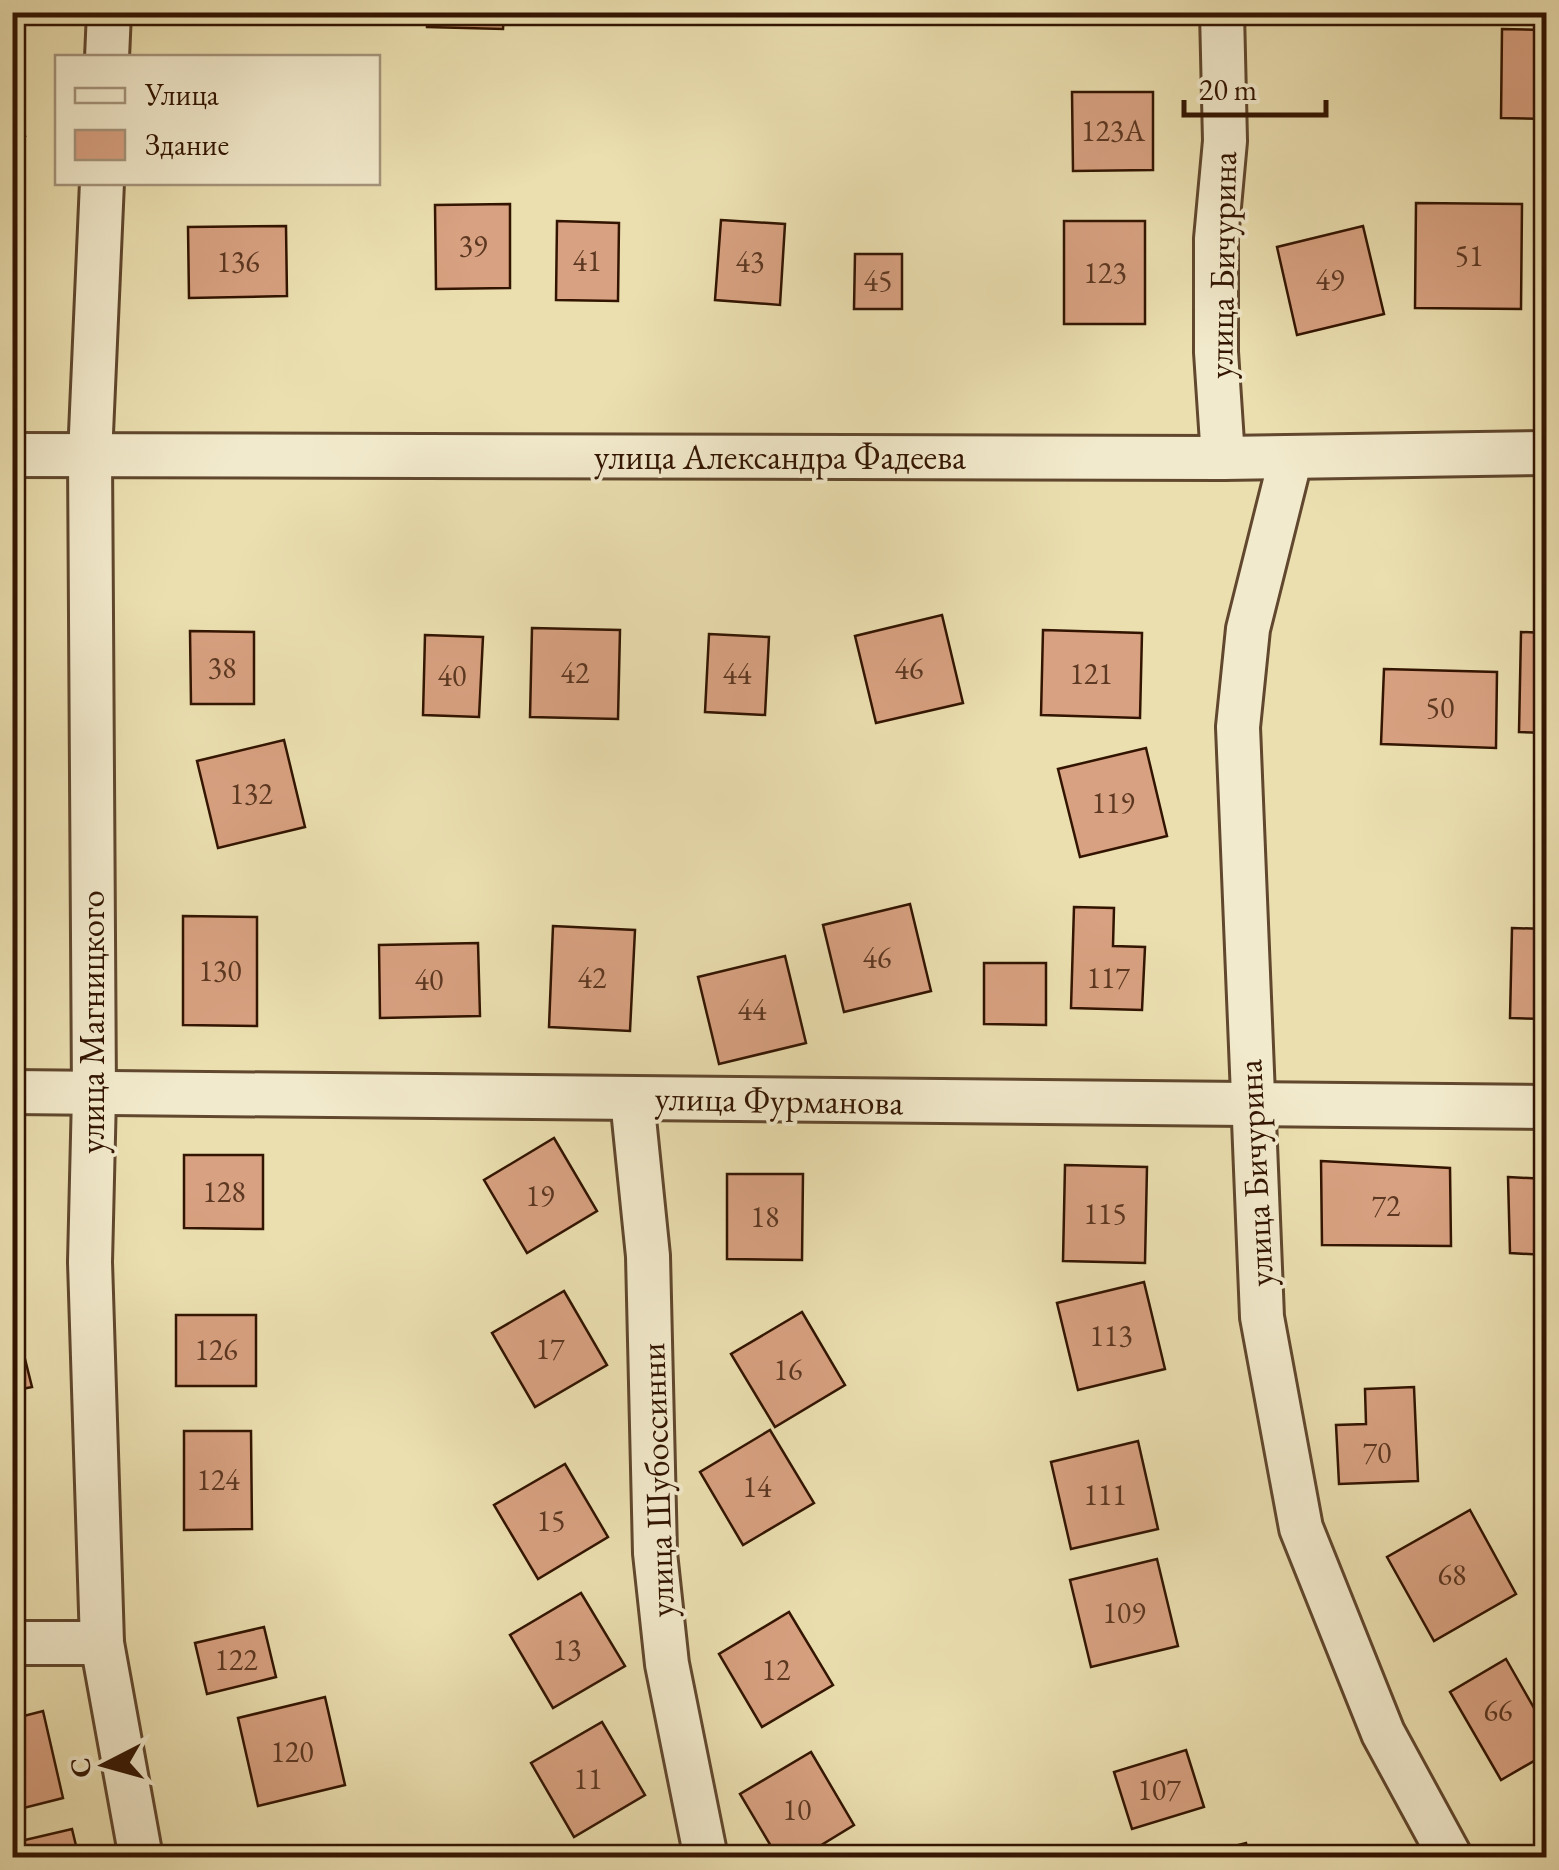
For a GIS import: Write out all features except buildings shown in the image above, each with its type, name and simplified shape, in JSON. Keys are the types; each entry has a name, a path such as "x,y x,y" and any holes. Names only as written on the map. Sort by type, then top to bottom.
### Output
{"street":[{"path":"107,55 109,12"},
{"name":"улица Бичурина","path":"1222,12 1226,141 1216,239 1216,352 1223,458"},
{"name":"улица Магницкого","path":"102,185 90,456 94,1095 90,1262 102,1643 142,1858"},
{"name":"улица Александра Фадеева","path":"12,455 1291,458 1546,453"},
{"name":"улица Бичурина","path":"1291,458 1248,630 1238,727 1262,1317 1301,1528 1383,1733 1451,1858"},
{"name":"улица Фурманова","path":"12,1092 1546,1107"},
{"name":"улица Шубоссинни","path":"632,1098 648,1256 655,1553 667,1664 706,1858"},
{"path":"12,1642 102,1643"}]}
